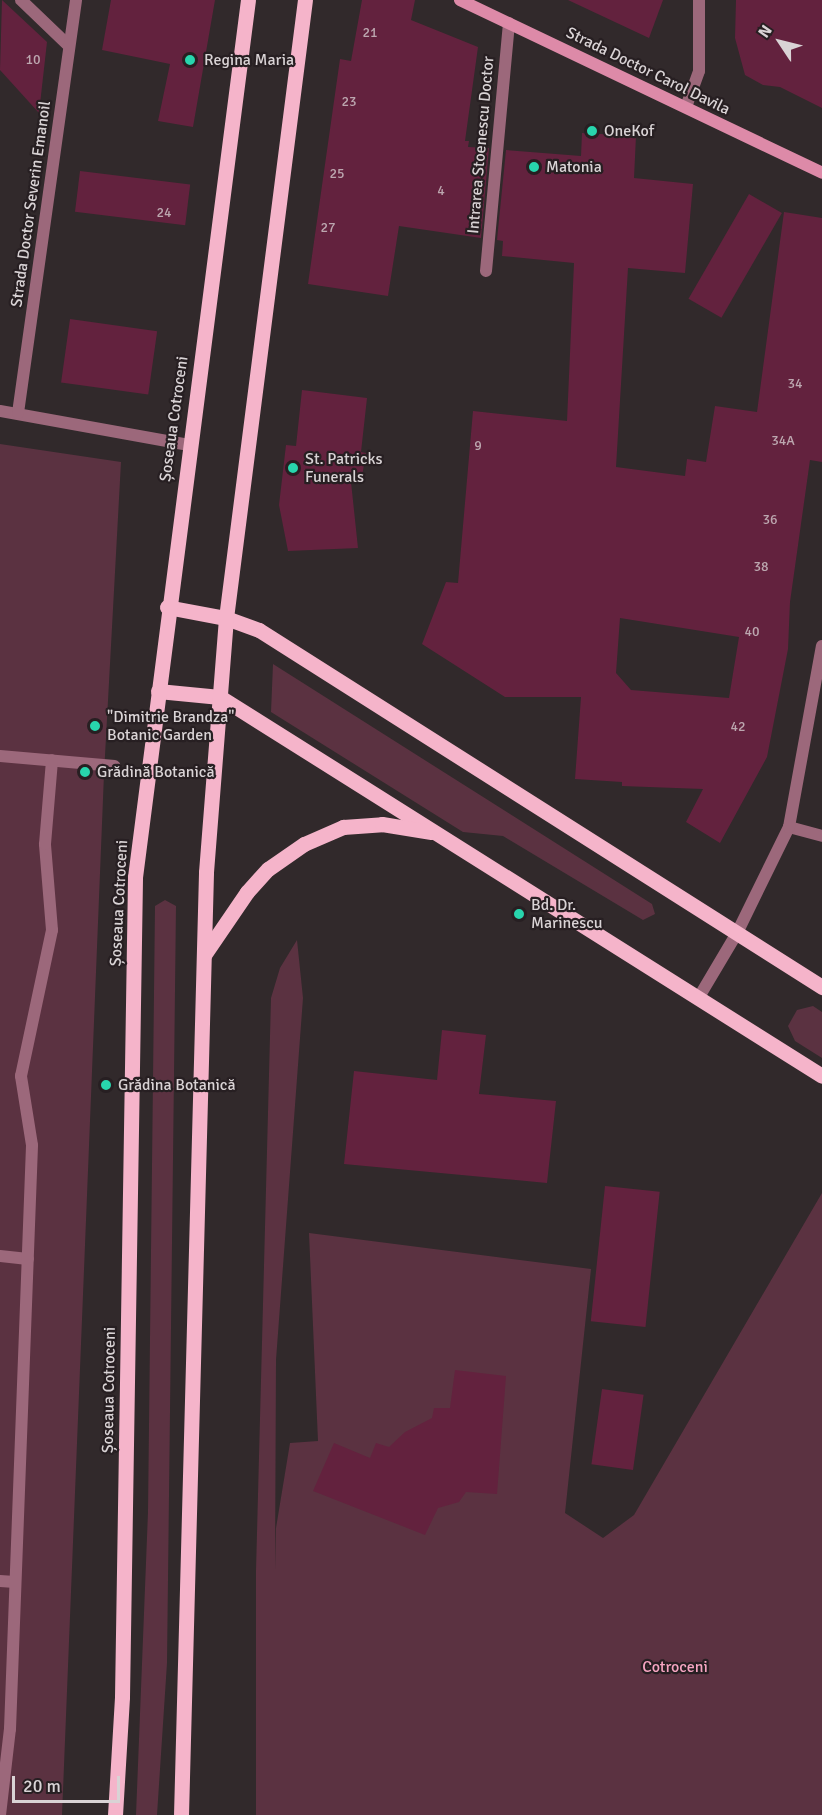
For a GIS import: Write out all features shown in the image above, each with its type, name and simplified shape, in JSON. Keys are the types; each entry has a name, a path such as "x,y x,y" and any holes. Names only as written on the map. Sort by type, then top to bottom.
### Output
{"main road":[{"name":"Șoseaua Cotroceni","path":"116,1815 122,1697 135,877 167,607 248,0"},
{"path":"181,1815 202,957 226,618 305,0"},
{"path":"167,607 226,618 260,630 822,987"},
{"path":"158,691 220,697 822,1076"},
{"path":"202,957 247,892 268,869 304,844 343,827 382,824 439,833"}],"street":[{"path":"21,0 69,46"},
{"name":"Strada Doctor Severin Emanoil","path":"18,413 76,0"},
{"name":"Strada Doctor Carol Davila","path":"460,0 822,173"},
{"path":"686,107 699,71 699,0"},
{"name":"Intrarea Stoenescu Doctor","path":"486,271 509,23"},
{"path":"0,411 189,445"},
{"path":"699,997 737,933 789,827 822,646"},
{"path":"0,756 116,766"},
{"path":"0,1815 10,1729 32,1145 21,1076 52,930 45,844 52,760"},
{"path":"789,827 822,836"},
{"path":"0,1256 28,1259"},
{"path":"0,1581 15,1582"}],"green space":[{"name":"\"Dimitrie Brandza\" Botanic Garden","path":"0,444 121,462 104,774 62,1815 0,1815"},
{"path":"273,664 652,904 655,914 643,920 503,836 463,832 271,712"},
{"path":"165,900 176,906 167,1663 157,1815 136,1815 148,1512 155,906"},
{"name":"Cotroceni","path":"297,940 303,998 276,1360 275,1570 276,1528 290,1443 318,1441 309,1233 591,1269 565,1513 603,1538 634,1515 822,1193 822,1815 256,1815 256,1571 271,998 280,968"},
{"path":"813,1006 822,1012 822,1058 795,1041 788,1026 797,1010"}],"building":[{"path":"2,0 47,42 39,113 0,70"},
{"path":"111,0 215,0 193,127 158,121 170,64 102,50"},
{"path":"362,0 415,0 411,20 478,47 465,141 469,141 468,147 489,148 481,238 399,226 388,296 308,284 340,59 351,61"},
{"path":"568,0 663,0 649,38"},
{"path":"736,0 822,0 822,108 780,87 763,85 745,75 735,38"},
{"path":"582,133 636,136 634,178 693,184 685,273 628,268 616,467 685,476 687,459 706,462 715,406 757,412 784,212 822,218 822,462 810,460 790,602 788,649 767,757 720,843 686,822 703,789 622,786 622,782 575,779 581,697 505,697 422,644 446,582 458,583 473,411 567,421 574,263 502,256 503,241 497,240 506,150 581,156","holes":["620,618 739,637 729,698 631,690 616,673"]},
{"path":"80,171 190,185 185,225 75,212"},
{"path":"749,194 782,213 721,318 688,299"},
{"path":"70,319 157,331 148,395 61,382"},
{"path":"302,390 367,398 361,452 366,453 361,482 351,482 358,548 288,551 279,505 286,445 296,446"},
{"path":"442,1030 486,1035 479,1094 556,1101 547,1183 344,1164 354,1071 437,1080"},
{"path":"605,1186 660,1192 645,1327 591,1321"},
{"path":"455,1370 506,1376 497,1494 466,1492 459,1502 438,1508 425,1535 313,1491 334,1443 370,1458 376,1443 389,1447 405,1432 432,1418 434,1408 450,1408"},
{"path":"602,1389 644,1395 633,1470 591,1464"}],"place":[{"name":"Regina Maria","path":"190,60"},
{"name":"OneKof","path":"592,131"},
{"name":"Matonia","path":"534,167"},
{"name":"St. Patricks Funerals","path":"293,468"},
{"name":"\"Dimitrie Brandza\" Botanic Garden","path":"95,726"},
{"name":"Grădină Botanică","path":"85,772"},
{"name":"Bd. Dr. Marinescu","path":"519,914"},
{"name":"Grădina Botanică","path":"106,1085"}]}
